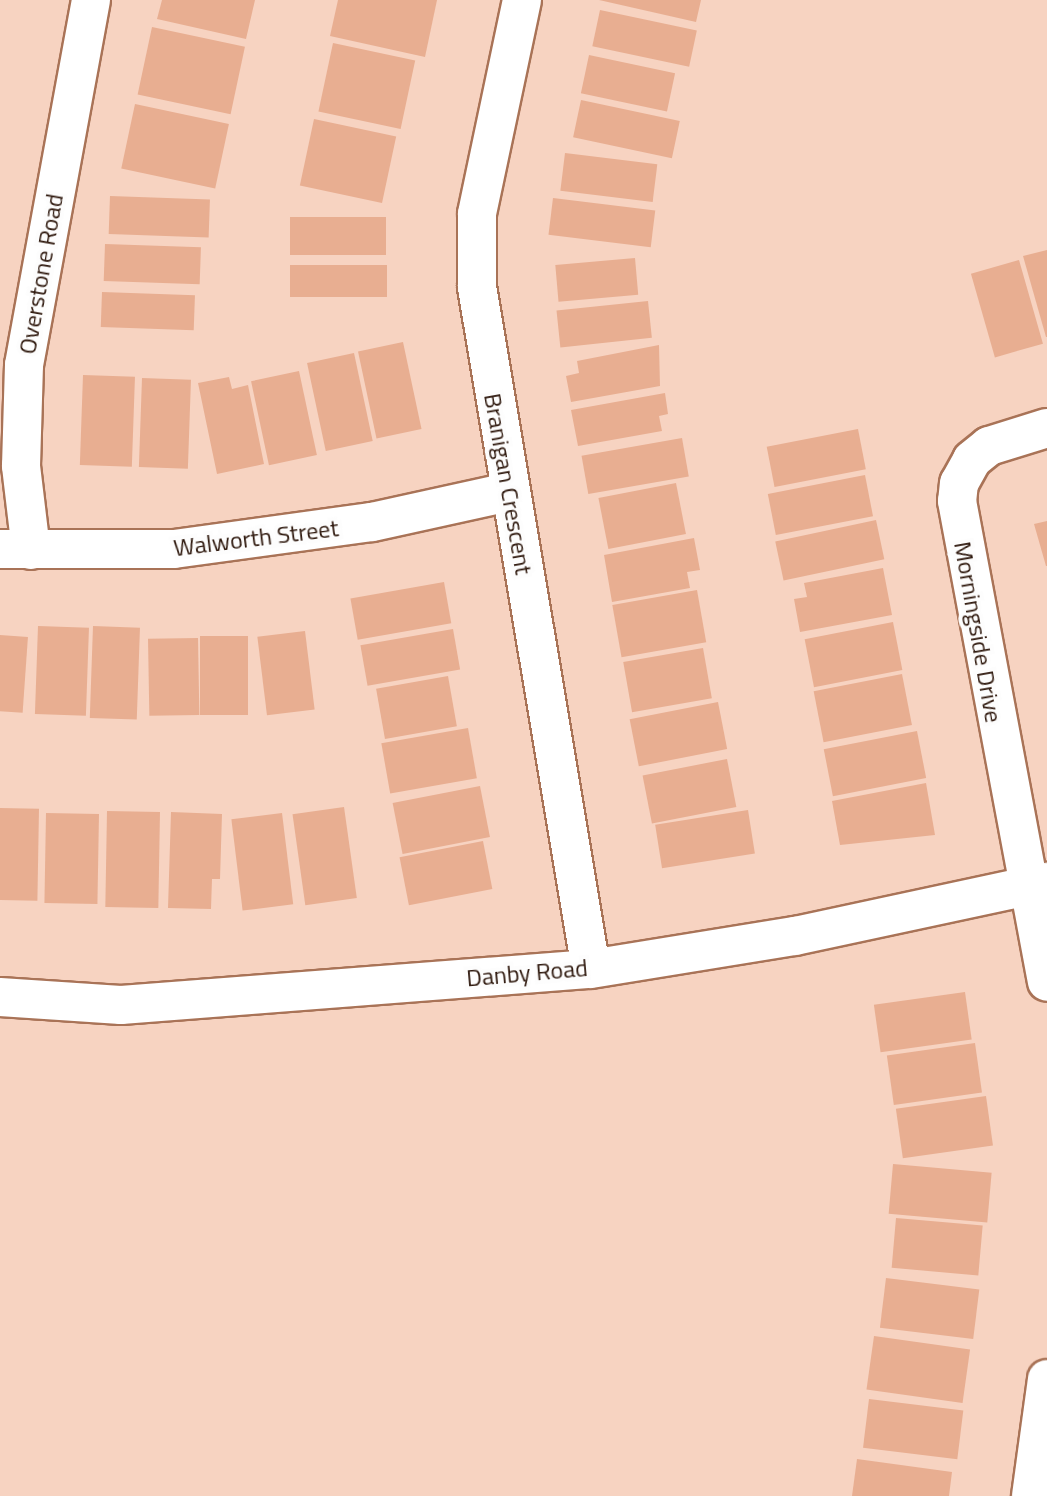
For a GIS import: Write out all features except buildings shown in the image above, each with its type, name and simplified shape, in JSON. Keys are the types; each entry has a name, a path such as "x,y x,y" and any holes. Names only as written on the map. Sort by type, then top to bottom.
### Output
{"street":[{"name":"Overstone Road","path":"16,550 24,365 91,0"},
{"name":"Branigan Crescent","path":"522,0 477,214 477,287 591,969"},
{"name":"Morningside Drive","path":"1047,428 989,446 972,460 959,483 957,501 1037,885 1047,982"},
{"name":"Walworth Street","path":"16,550 174,549 372,522 509,492"},
{"name":"Danby Road","path":"0,997 121,1005 591,969 795,936 1037,885"},
{"path":"1031,1496 1047,1379"}]}
